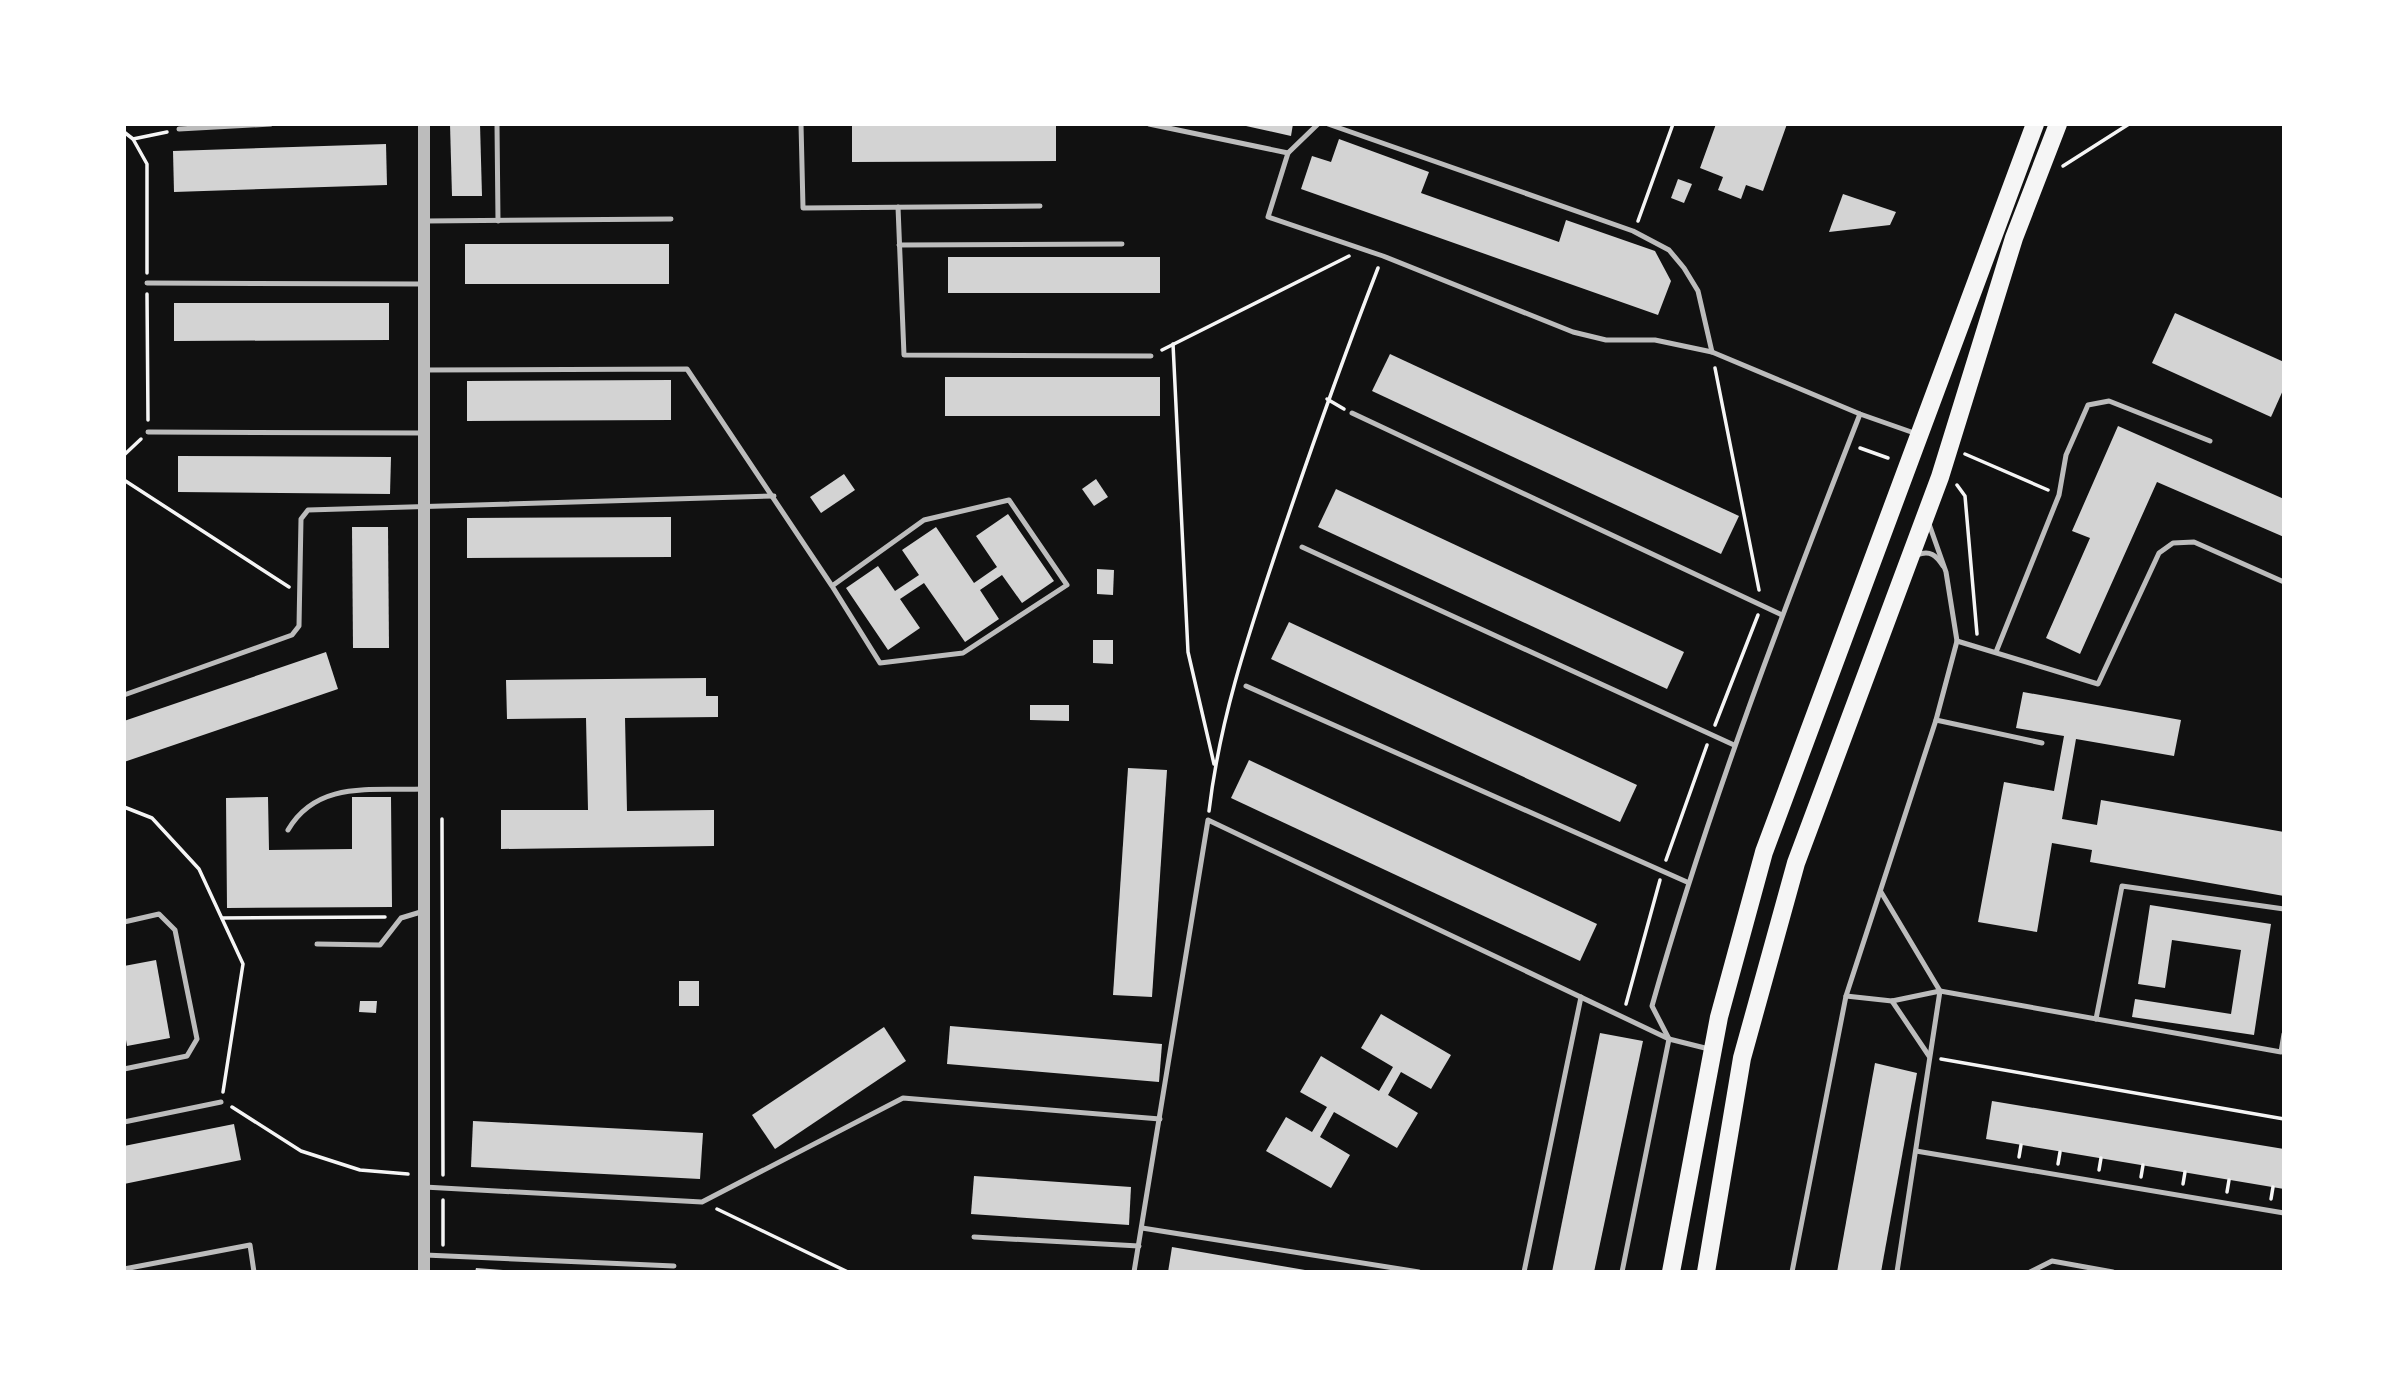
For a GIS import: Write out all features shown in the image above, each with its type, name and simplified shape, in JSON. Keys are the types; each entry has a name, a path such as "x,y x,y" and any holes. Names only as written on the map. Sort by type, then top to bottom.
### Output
{"main road":[{"path":"1671,1272 1712,1050 1733,959 1768,839 1993,230 2035,124"},
{"path":"1706,1272 1742,1058 1780,916 1814,811 1926,515 2014,238 2058,124"}],"street":[{"path":"424,124 424,1272"}],"lane":[{"path":"179,129 271,124"},
{"path":"497,124 498,221"},
{"path":"801,124 803,208 1040,206"},
{"path":"1149,124 1288,153"},
{"path":"1318,124 1288,153 1268,217 1383,256 1573,332 1606,340 1655,340 1712,352 1860,414 1917,434"},
{"path":"1328,124 1633,231 1669,250 1698,291 1712,352"},
{"path":"898,207 904,355 1150,356"},
{"path":"424,221 671,219"},
{"path":"899,245 1122,244"},
{"path":"148,283 424,284"},
{"path":"424,370 687,369 774,496 880,663 963,653 1067,585 1009,499 924,520 832,586"},
{"path":"1996,652 2059,495 2066,454 2088,405 2109,401 2210,441"},
{"path":"1352,413 1782,615"},
{"path":"1622,1272 1669,1038 1652,1006 1687,881 1734,745 1860,414"},
{"path":"148,432 424,433"},
{"path":"124,695 292,635 299,626 301,519 308,510 774,496"},
{"path":"1792,1272 1846,996 1936,720 1957,641 1946,572 1926,515"},
{"path":"1957,641 2098,684 2159,553 2173,543 2194,542 2284,582"},
{"path":"1302,547 1734,745"},
{"path":"1909,560 1926,552 1936,555 1946,572"},
{"path":"1246,686 1687,881"},
{"path":"1936,720 2042,743"},
{"path":"288,830 296,815 319,798 338,792 423,789"},
{"path":"1134,1272 1208,820 1669,1038 1712,1050"},
{"path":"2096,1019 2122,886 2284,909"},
{"path":"1880,891 1940,991 1897,1272"},
{"path":"317,944 380,945 401,918 425,912"},
{"path":"124,922 159,914 175,930 197,1039 187,1056 124,1069"},
{"path":"1846,996 1892,1001 1940,991 2281,1052 2284,1034"},
{"path":"1524,1272 1581,997"},
{"path":"1892,1001 1930,1057"},
{"path":"424,1181 443,1188 702,1202 903,1098 1160,1119"},
{"path":"124,1122 221,1102"},
{"path":"1916,1152 2284,1213"},
{"path":"1142,1228 1419,1272"},
{"path":"974,1237 1139,1246"},
{"path":"124,1269 250,1245 254,1272"},
{"path":"424,1255 674,1266"},
{"path":"2030,1272 2052,1261 2113,1272"}],"path":[{"path":"1633,231 1646,203 1673,124"},
{"path":"2060,168 2129,124"},
{"path":"133,139 179,129"},
{"path":"1215,766 1188,652 1174,344 1363,249"},
{"path":"1208,820 1215,766 1233,681 1327,399 1383,256"},
{"path":"1623,1017 1635,961 1662,870 1711,734 1762,606 1712,352"},
{"path":"1327,399 1352,413"},
{"path":"1849,444 1888,458"},
{"path":"1961,463 1963,453 2059,495"},
{"path":"1958,474 1956,484 1965,496 1975,633 1996,652"},
{"path":"124,480 299,594"},
{"path":"124,807 152,818 199,869 243,964 221,1102 301,1151 360,1170 424,1181"},
{"path":"443,884 443,1256"},
{"path":"222,918 401,918"},
{"path":"1930,1057 2284,1118"},
{"path":"702,1202 848,1272"}],"building":[{"path":"450,124 480,124 482,196 452,196"},
{"path":"1237,124 1293,124 1291,136"},
{"path":"1716,124 1787,124 1763,191 1746,185 1741,199 1718,190 1723,177 1700,168"},
{"path":"852,126 1056,126 1056,161 852,162"},
{"path":"1339,139 1429,172 1421,193 1559,242 1566,220 1655,251 1671,281 1658,315 1301,189 1312,156 1331,162"},
{"path":"386,144 387,185 174,192 173,151"},
{"path":"1678,179 1692,184 1684,203 1671,198"},
{"path":"1843,194 1896,212 1890,225 1829,232"},
{"path":"465,244 669,244 669,284 465,284"},
{"path":"948,257 1160,257 1160,293 948,293"},
{"path":"174,303 389,303 389,340 174,341"},
{"path":"2175,313 2284,362 2284,388 2271,417 2152,363"},
{"path":"1390,354 1739,516 1721,554 1372,391"},
{"path":"945,377 1160,377 1160,416 945,416"},
{"path":"671,380 671,420 467,421 467,381"},
{"path":"2118,426 2284,499 2284,537 2157,482 2080,654 2046,638 2090,538 2072,531"},
{"path":"178,456 391,457 390,494 178,492"},
{"path":"844,474 855,490 821,513 810,497"},
{"path":"1096,479 1108,497 1094,506 1082,489"},
{"path":"1336,489 1684,652 1667,689 1318,527"},
{"path":"1008,514 1054,581 1022,603 1002,575 980,590 999,619 965,642 924,583 900,599 920,628 888,650 846,588 878,566 895,591 919,575 902,550 936,527 974,583 997,567 976,536"},
{"path":"671,517 671,557 467,558 467,518"},
{"path":"352,527 388,527 389,648 353,648"},
{"path":"1097,569 1114,570 1113,595 1097,594"},
{"path":"1289,622 1637,785 1620,822 1271,659"},
{"path":"1093,640 1113,640 1113,664 1093,663"},
{"path":"326,652 338,689 124,762 124,721"},
{"path":"706,678 706,696 718,696 718,717 625,718 627,811 714,810 714,846 501,849 501,810 588,810 586,718 507,719 506,680"},
{"path":"2023,692 2181,720 2174,756 2076,739 2062,819 2097,825 2101,800 2284,832 2284,896 2090,862 2092,850 2052,843 2037,932 1978,922 2004,782 2054,791 2064,736 2016,728"},
{"path":"1030,705 1069,705 1069,721 1030,720"},
{"path":"1249,760 1597,924 1580,961 1231,798"},
{"path":"1128,768 1167,770 1152,997 1113,995"},
{"path":"268,797 269,850 352,849 352,797 391,797 392,907 227,908 226,798"},
{"path":"2150,905 2271,924 2254,1035 2132,1017 2135,999 2231,1014 2241,950 2172,940 2165,988 2138,984"},
{"path":"156,960 170,1038 127,1046 124,1028 124,966"},
{"path":"679,981 699,981 699,1006 679,1006"},
{"path":"360,1001 377,1001 376,1013 359,1012"},
{"path":"1381,1014 1451,1055 1431,1089 1401,1072 1388,1095 1418,1113 1397,1148 1334,1112 1320,1137 1350,1155 1331,1188 1266,1151 1286,1117 1312,1132 1327,1107 1300,1092 1321,1056 1379,1091 1393,1067 1361,1048"},
{"path":"950,1026 1162,1044 1159,1082 947,1064"},
{"path":"884,1027 906,1061 775,1149 752,1115"},
{"path":"1600,1033 1643,1041 1594,1272 1552,1272"},
{"path":"1875,1063 1917,1073 1881,1272 1837,1272"},
{"path":"1992,1101 2284,1149 2284,1189 1986,1139"},
{"path":"473,1121 703,1133 700,1179 471,1167"},
{"path":"234,1124 241,1160 124,1184 124,1146"},
{"path":"974,1176 1131,1187 1129,1225 971,1214"},
{"path":"1172,1247 1305,1270 1305,1272 1168,1272"},
{"path":"476,1268 503,1270 503,1272 475,1272"}]}
